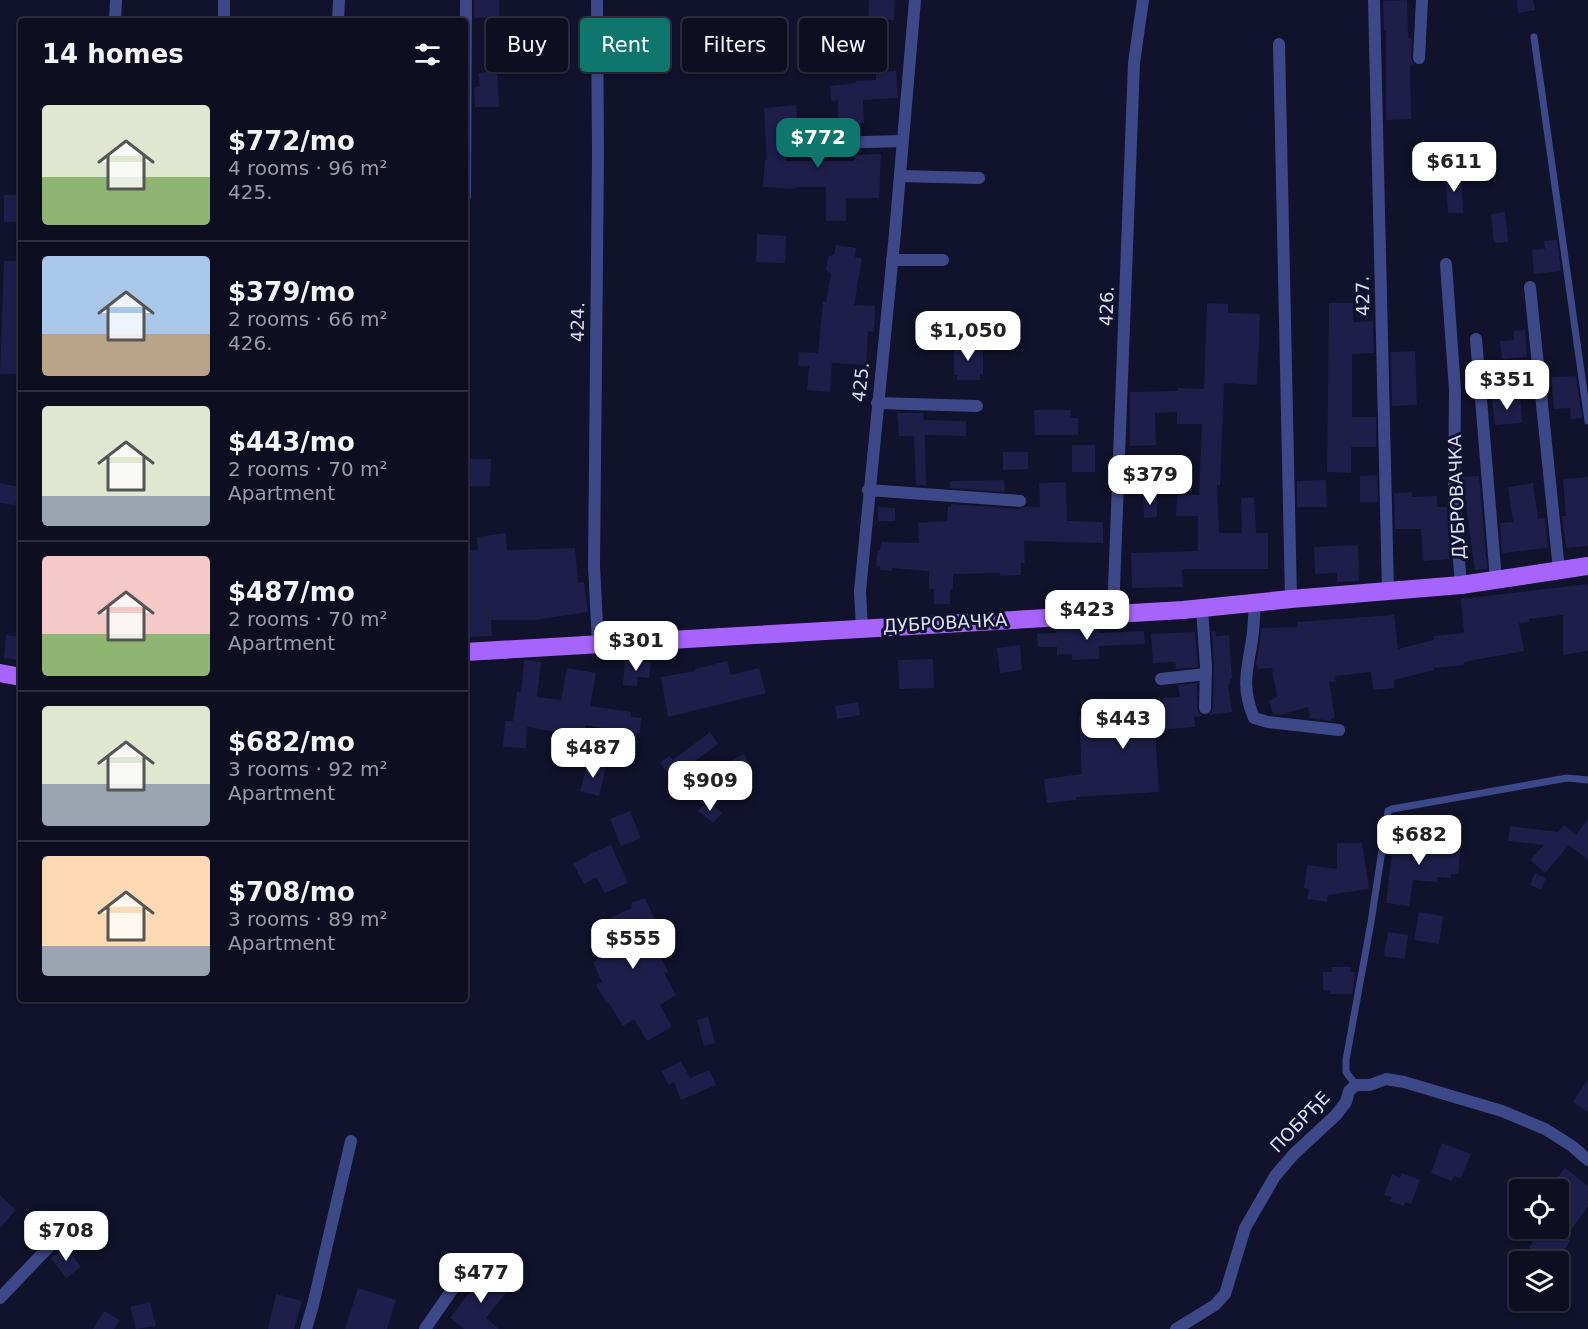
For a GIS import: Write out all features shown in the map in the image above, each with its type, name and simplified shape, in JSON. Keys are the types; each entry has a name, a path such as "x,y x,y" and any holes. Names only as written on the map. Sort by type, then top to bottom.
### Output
{"main road":[{"name":"ДУБРОВАЧКА","path":"468,652 1202,608 1461,585 1588,566"},
{"path":"0,673 18,676"}],"street":[{"path":"116,0 116,18"},
{"path":"224,0 224,18"},
{"path":"338,18 339,0"},
{"path":"466,0 466,18"},
{"name":"424.","path":"597,0 598,155 594,566 598,644"},
{"name":"425.","path":"862,628 860,591 868,490 892,260 915,0"},
{"name":"426.","path":"1113,614 1134,63 1143,0"},
{"name":"427.","path":"1374,0 1388,592"},
{"path":"1419,58 1422,0"},
{"path":"1279,44 1291,599"},
{"path":"791,144 903,141"},
{"path":"900,176 979,178"},
{"path":"892,260 944,260"},
{"name":"ДУБРОВАЧКА","path":"1446,264 1455,390 1454,495 1461,585"},
{"path":"1530,287 1559,570"},
{"name":"ДУБРОВАЧКА","path":"1476,339 1497,580"},
{"path":"877,403 977,406"},
{"path":"868,490 1020,501"},
{"path":"1255,602 1253,638 1245,676 1248,703 1254,718 1296,726 1339,730"},
{"path":"1202,608 1206,674 1205,708"},
{"path":"1161,680 1206,674"},
{"path":"1356,1085 1370,1085 1386,1078 1502,1111 1545,1129 1572,1146 1588,1160"},
{"name":"ПОБРЂЕ","path":"1176,1329 1215,1305 1225,1294 1245,1228 1275,1176 1293,1154 1336,1115 1346,1102 1349,1091 1356,1085"},
{"path":"306,1329 351,1141"},
{"path":"0,1298 64,1231"},
{"path":"425,1329 467,1268"}],"lane":[{"path":"1534,38 1588,422"},
{"path":"1356,1085 1346,1072 1346,1060 1388,811 1568,778 1588,780"}],"building":[{"path":"474,0 499,0 499,17 474,18"},
{"path":"869,0 895,0 894,20 868,18"},
{"path":"1407,0 1408,38 1412,38 1411,58 1414,64 1410,65 1411,119 1386,120 1386,31 1384,31 1383,1"},
{"path":"1517,0 1533,0 1535,10 1518,13"},
{"path":"896,71 898,98 863,100 864,123 854,123 854,134 838,134 838,100 831,101 830,86 876,80 876,72"},
{"path":"497,72 499,107 475,107 474,88 480,86 478,73"},
{"path":"796,105 797,119 790,120 791,130 784,130 783,145 786,150 786,161 854,161 854,155 881,154 879,198 846,198 846,221 826,221 826,187 796,187 795,189 763,187 765,159 767,160 764,108"},
{"path":"1461,172 1463,213 1448,213 1445,173"},
{"path":"4,195 18,195 18,222 4,222"},
{"path":"1505,212 1508,242 1494,243 1491,214"},
{"path":"757,234 786,236 785,263 756,262"},
{"path":"1557,240 1561,271 1534,274 1532,250 1545,249 1544,241"},
{"path":"836,245 856,248 855,257 862,258 854,305 875,306 874,332 868,331 866,365 832,363 830,392 807,390 809,366 798,366 799,352 818,353 823,302 826,302 831,274 826,270 828,257 834,254"},
{"path":"4,261 18,261 18,374 0,374"},
{"path":"1207,303 1228,304 1228,313 1260,314 1257,385 1224,383 1220,485 1217,485 1219,533 1242,533 1241,498 1254,497 1256,533 1268,533 1268,569 1182,569 1183,587 1132,588 1131,553 1198,551 1198,516 1176,516 1177,495 1199,495 1202,424 1177,424 1177,412 1155,413 1156,445 1130,446 1130,392 1178,391 1178,388 1204,389"},
{"path":"1329,303 1353,303 1353,322 1373,321 1374,353 1352,354 1352,417 1376,417 1376,447 1351,447 1351,473 1327,472"},
{"path":"1525,330 1527,357 1502,359 1500,341 1514,340 1514,331"},
{"path":"954,345 983,346 983,374 980,374 980,380 957,380 957,375 954,375"},
{"path":"1415,351 1417,405 1392,406 1391,352"},
{"path":"1576,376 1582,418 1571,419 1570,408 1554,409 1551,377"},
{"path":"1520,397 1522,423 1495,425 1492,399"},
{"path":"1034,410 1071,410 1070,418 1078,418 1078,435 1035,435"},
{"path":"897,413 923,413 924,420 966,421 966,436 925,435 926,485 916,485 914,436 899,436"},
{"path":"1072,445 1095,445 1095,472 1072,472"},
{"path":"1003,452 1028,452 1028,469 1003,470"},
{"path":"470,459 491,459 490,486 469,486"},
{"path":"1377,475 1378,502 1360,502 1360,476"},
{"path":"1479,476 1487,569 1475,570 1462,477"},
{"path":"1588,477 1588,546 1566,548 1562,516 1566,516 1563,479"},
{"path":"1004,480 1005,492 950,488 950,481"},
{"path":"1326,480 1327,507 1297,507 1297,481"},
{"path":"1066,482 1067,521 1103,522 1103,543 1024,541 1025,563 1021,563 1021,575 953,574 950,604 934,604 934,589 929,589 929,571 892,568 892,571 880,570 880,566 876,566 881,542 919,543 918,523 947,521 948,507 951,507 951,504 1019,509 1040,507 1039,483"},
{"path":"0,483 18,487 15,505 0,503"},
{"path":"1533,483 1538,519 1545,518 1548,548 1502,553 1500,523 1513,522 1508,487"},
{"path":"1412,492 1412,497 1437,496 1437,507 1447,507 1451,559 1423,561 1421,529 1395,529 1394,493"},
{"path":"1143,495 1157,495 1157,517 1144,518"},
{"path":"878,507 895,508 895,521 878,521"},
{"path":"506,533 507,550 575,548 578,583 584,582 588,612 535,620 491,620 492,636 468,637 468,551 478,550 477,537"},
{"path":"1358,545 1359,581 1337,582 1337,573 1315,574 1314,547"},
{"path":"1588,584 1588,651 1563,655 1563,615 1529,619 1529,622 1519,623 1524,651 1464,662 1464,665 1433,668 1434,670 1394,680 1394,688 1373,690 1371,672 1335,676 1336,681 1329,682 1335,718 1331,721 1310,718 1308,707 1280,715 1273,714 1269,701 1277,697 1272,668 1258,669 1256,664 1262,628 1297,627 1297,622 1394,615 1398,649 1434,640 1434,636 1464,633 1461,599"},
{"path":"1098,628 1099,633 1144,631 1145,644 1099,646 1099,659 1072,660 1072,654 1057,655 1057,647 1038,647 1037,634 1056,633 1056,629"},
{"path":"1212,631 1215,631 1216,636 1229,635 1232,679 1228,684 1232,712 1209,715 1213,708"},
{"path":"1195,632 1198,667 1176,669 1175,662 1153,663 1151,634"},
{"path":"6,635 18,637 18,660 4,658"},
{"path":"1020,645 1022,670 1000,673 997,648"},
{"path":"933,659 934,688 899,689 898,660"},
{"path":"524,660 541,662 537,697 561,700 567,668 596,673 590,706 631,712 631,717 641,718 640,733 637,733 632,752 609,746 613,730 586,725 584,737 527,727 526,748 503,747 505,721 513,721 517,692 521,692"},
{"path":"625,660 651,662 649,678 638,677 637,686 623,685"},
{"path":"727,661 731,675 759,668 766,693 668,717 661,677 695,671 695,669"},
{"path":"1197,683 1197,708 1203,716 1194,717 1195,727 1155,730 1159,792 1076,797 1076,800 1047,803 1044,779 1082,774 1079,716 1164,710 1163,698 1180,697 1178,685"},
{"path":"858,702 860,715 837,719 835,706"},
{"path":"710,732 718,744 672,778 660,763 669,756 673,760"},
{"path":"744,754 752,770 729,781 721,766"},
{"path":"588,762 606,767 599,796 580,791"},
{"path":"708,800 722,813 713,823 698,811"},
{"path":"630,811 641,838 621,846 610,819"},
{"path":"1588,819 1588,860 1569,845 1545,873 1530,860 1544,845 1508,841 1510,826 1558,832 1564,825 1576,835"},
{"path":"1394,837 1461,843 1458,874 1451,874 1451,878 1437,877 1437,882 1413,880 1409,906 1386,903"},
{"path":"1337,843 1362,843 1369,889 1328,895 1327,902 1307,899 1309,889 1304,888 1307,865 1337,869"},
{"path":"611,845 628,883 605,893 597,877 584,884 573,864"},
{"path":"1535,873 1546,878 1541,890 1530,885"},
{"path":"645,898 659,928 647,933 657,957 660,955 668,972 664,973 676,995 660,1005 672,1027 647,1041 634,1019 623,1026 596,985 602,982 593,962 600,959 591,938 608,931 603,921 632,908 631,903"},
{"path":"1419,912 1443,916 1439,944 1414,940"},
{"path":"1388,932 1408,935 1405,959 1384,956"},
{"path":"1332,967 1351,967 1350,972 1355,972 1352,994 1330,994 1330,991 1323,990 1323,972 1332,972"},
{"path":"708,1017 715,1043 704,1046 697,1020"},
{"path":"681,1061 690,1078 709,1070 716,1085 681,1100 674,1082 669,1085 662,1071"},
{"path":"1588,1079 1588,1112 1573,1102"},
{"path":"1442,1143 1471,1154 1461,1178 1454,1176 1452,1181 1431,1173"},
{"path":"1565,1168 1588,1186 1588,1206 1569,1233 1569,1179 1556,1179"},
{"path":"1402,1173 1420,1180 1411,1204 1405,1202 1404,1206 1390,1201 1392,1197 1384,1195 1392,1174 1400,1178"},
{"path":"0,1195 16,1210 0,1228"},
{"path":"1534,1239 1570,1240 1564,1251 1534,1251 1529,1248"},
{"path":"66,1247 81,1267 66,1278 51,1258"},
{"path":"489,1271 510,1288 486,1318 499,1329 464,1329 450,1318 483,1275 485,1276"},
{"path":"358,1288 396,1300 387,1329 345,1329"},
{"path":"276,1294 302,1301 294,1329 268,1329"},
{"path":"150,1302 156,1326 136,1329 130,1307"},
{"path":"104,1311 120,1320 114,1329 93,1329"}]}
